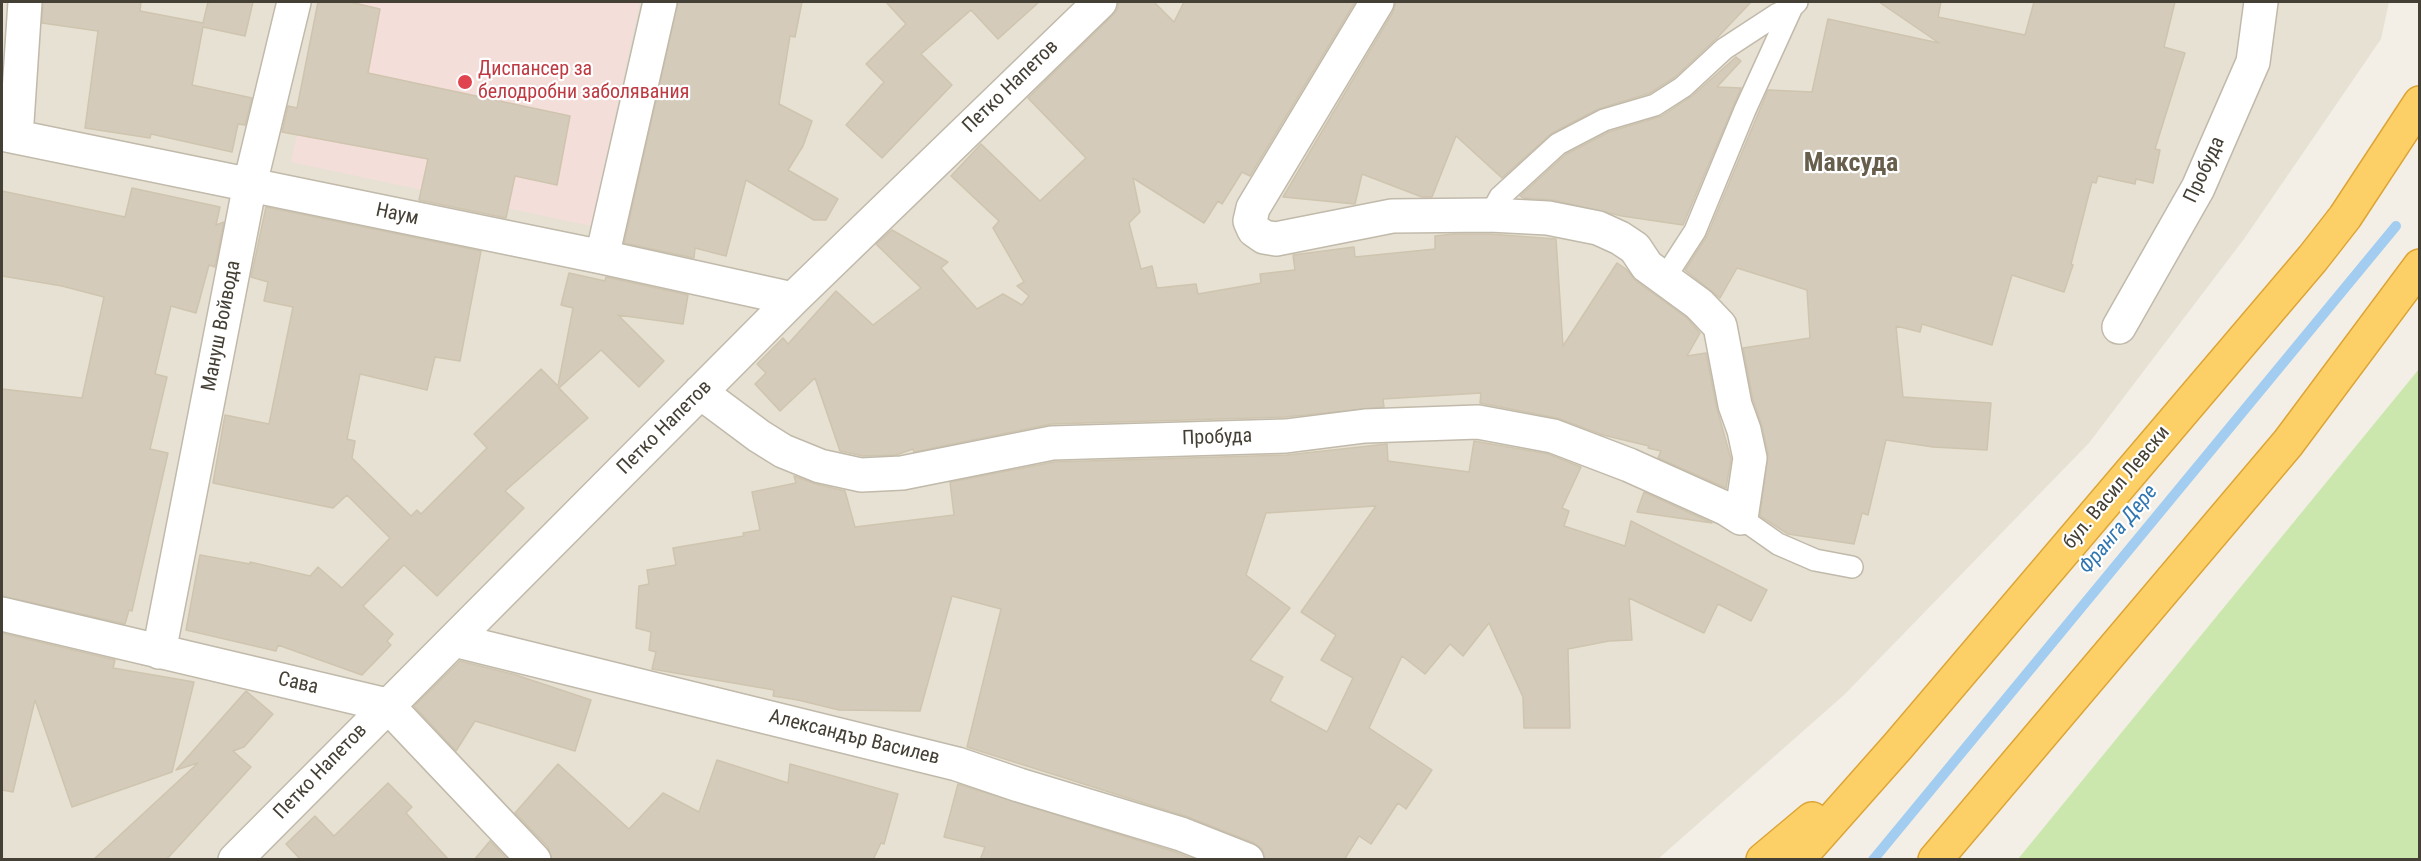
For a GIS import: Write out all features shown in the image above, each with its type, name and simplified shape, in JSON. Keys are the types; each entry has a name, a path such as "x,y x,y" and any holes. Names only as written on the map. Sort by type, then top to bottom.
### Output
{"highway":[{"name":"бул. Васил Левски","path":"1797,860 1898,746 2313,258 2351,209 2420,103"},
{"path":"1935,860 2288,443 2420,266"},
{"path":"1763,860 1898,746"}],"street":[{"path":"9,136 25,2"},
{"name":"Mануш Войвода","path":"159,652 250,184 294,2"},
{"path":"602,257 660,2"},
{"name":"Петко Напетов","path":"235,860 793,298 1100,2"},
{"path":"1377,2 1253,208 1250,221 1254,230 1264,237 1276,239 1392,216 1490,215 1548,219 1599,228 1635,248 1647,266 1699,304 1719,326 1735,405 1744,430 1750,458 1741,518"},
{"name":"Прoбудa","path":"2119,327 2198,188 2224,131 2253,62 2261,2"},
{"name":"Наум","path":"9,136 793,298"},
{"name":"Прoбудa","path":"699,392 783,451 820,466 861,475 902,473 1052,442 1286,436 1365,426 1478,422 1553,436 1629,465 1727,509 1741,518"},
{"name":"Сава","path":"2,614 387,705"},
{"name":"Александър Василев","path":"454,640 957,764 1181,834 1246,860"},
{"path":"387,705 534,860"}],"lane":[{"path":"1490,215 1500,197 1558,144 1604,120 1655,105 1683,87 1724,49 1795,4"},
{"path":"1664,279 1695,231 1745,110 1795,4"},
{"path":"1741,518 1778,544 1815,560 1852,567"}],"shaded area":[{"path":"2,2 2389,2 2381,39 2244,239 2089,443 1844,695 1658,859 2,860"},
{"name":"Диспансер за белодробни заболявания","path":"326,2 640,2 591,226 291,162"}],"green space":[{"path":"2419,369 2419,859 2018,859"}],"building":[{"path":"43,2 141,2 140,11 203,23 208,2 253,2 245,36 203,27 192,85 252,98 245,125 238,124 232,152 151,134 150,138 85,128 98,31 42,23"},
{"path":"318,2 350,2 380,9 368,73 570,116 557,185 515,176 506,218 419,200 428,159 282,132 288,106 297,108"},
{"path":"678,2 802,2 795,37 790,36 779,104 812,121 803,146 788,170 838,199 826,220 814,220 746,180 726,256 695,248 694,258 624,243"},
{"path":"886,2 1039,2 998,39 971,10 921,54 952,85 882,158 846,125 884,82 866,64 906,24"},
{"path":"1118,2 1154,2 1174,22 1184,2 1355,2 1250,176 1242,172 1222,204 1218,201 1204,223 1133,178 1140,212 1129,223 1141,269 1152,266 1157,288 1196,284 1198,294 1261,283 1260,274 1295,270 1293,255 1354,247 1355,257 1435,249 1435,236 1490,234 1556,239 1563,346 1617,263 1626,269 1636,281 1687,318 1700,333 1687,356 1706,353 1717,409 1731,459 1726,488 1658,458 1661,451 1648,448 1649,446 1603,435 1557,418 1480,403 1481,393 1383,399 1384,407 1285,417 1051,424 914,452 913,449 896,455 863,456 840,451 815,378 780,411 755,384 766,373 757,364 783,338 788,344 836,291 873,325 921,288 876,244 892,230 948,262 941,268 977,309 1003,294 1022,305 1029,296 1017,286 1024,282 993,228 999,221 951,176 981,144 1040,201 1086,158 1028,98 1113,15 1118,8"},
{"path":"1396,2 1751,2 1675,77 1650,93 1598,109 1552,133 1502,178 1456,136 1432,197 1422,197 1362,174 1355,204 1283,197 1393,12"},
{"path":"1879,2 1941,2 1938,17 2025,35 2034,2 2175,2 2164,47 2185,53 2155,149 2160,150 2153,183 2136,179 2135,184 2098,176 2096,183 2092,182 2071,264 2073,265 2064,292 2012,275 1992,345 1922,324 1920,332 1896,326 1903,397 1991,403 1987,450 1933,447 1886,440 1868,515 1862,513 1854,544 1788,534 1760,516 1768,454 1753,400 1743,348 1810,338 1807,290 1737,268 1720,298 1685,270 1707,236 1768,90 1812,92 1828,19 1939,43"},
{"path":"1736,57 1741,61 1717,87 1741,88 1683,225 1622,216 1552,200 1520,196 1565,155 1609,132 1662,116 1692,96"},
{"path":"132,188 220,207 216,225 224,222 215,267 209,265 196,313 171,306 155,374 167,377 150,449 168,453 132,611 129,610 125,624 2,596 2,389 82,398 104,297 62,286 2,276 2,191 125,217"},
{"path":"266,207 481,251 460,361 435,357 427,390 360,374 347,439 355,441 352,458 411,516 417,510 421,514 487,448 474,434 541,369 558,386 573,308 561,305 569,273 605,281 606,277 688,295 683,324 618,315 664,361 639,387 601,350 559,388 588,418 505,491 524,508 437,596 404,565 363,606 393,634 387,641 391,645 362,675 278,645 276,651 186,630 200,555 250,564 250,562 310,576 318,567 342,588 390,538 347,495 333,508 213,483 225,415 269,424 293,307 264,301 268,282 251,277"},
{"path":"1474,441 1548,454 1581,467 1562,508 1569,511 1564,526 1625,546 1631,521 1767,590 1751,621 1718,604 1704,633 1629,598 1632,640 1609,641 1568,649 1570,728 1524,728 1523,697 1489,623 1463,656 1450,644 1425,674 1402,656 1369,728 1432,770 1406,809 1398,803 1371,844 1359,836 1344,860 1265,860 1262,849 1254,843 1188,817 967,747 1001,609 952,596 920,711 839,710 773,696 774,690 652,669 656,652 649,650 651,632 636,628 639,586 649,584 647,570 676,565 673,548 744,536 743,533 760,530 752,492 796,483 794,476 845,491 855,527 954,515 950,482 1054,462 1287,455 1387,444 1388,461 1469,472","holes":["1376,506 1301,612 1336,635 1321,660 1353,678 1327,732 1270,701 1283,677 1250,660 1290,608 1246,575 1266,513"]},
{"path":"1644,492 1712,523 1637,512"},
{"path":"2,633 115,660 113,668 194,682 172,772 72,807 35,700 13,792 2,790"},
{"path":"460,661 516,675 591,700 575,751 475,721 456,751 414,706"},
{"path":"246,691 273,714 244,747 233,751 251,767 166,860 93,860 198,763 176,770"},
{"path":"717,760 788,783 790,764 898,794 884,844 881,843 873,860 552,860 548,847 515,813 558,764 629,829 663,793 699,812"},
{"path":"388,783 412,807 406,813 449,860 301,860 286,844 315,816 334,836"},
{"path":"958,784 1195,860 980,860 985,847 944,837"},
{"path":"490,841 508,860 474,860"}],"waterway":[{"name":"Франга Дере","path":"1873,860 2396,226"}],"place":[{"name":"Диспансер за белодробни заболявания","path":"465,82"}],"district":[{"name":"Максуда","path":"1851,164"}]}
